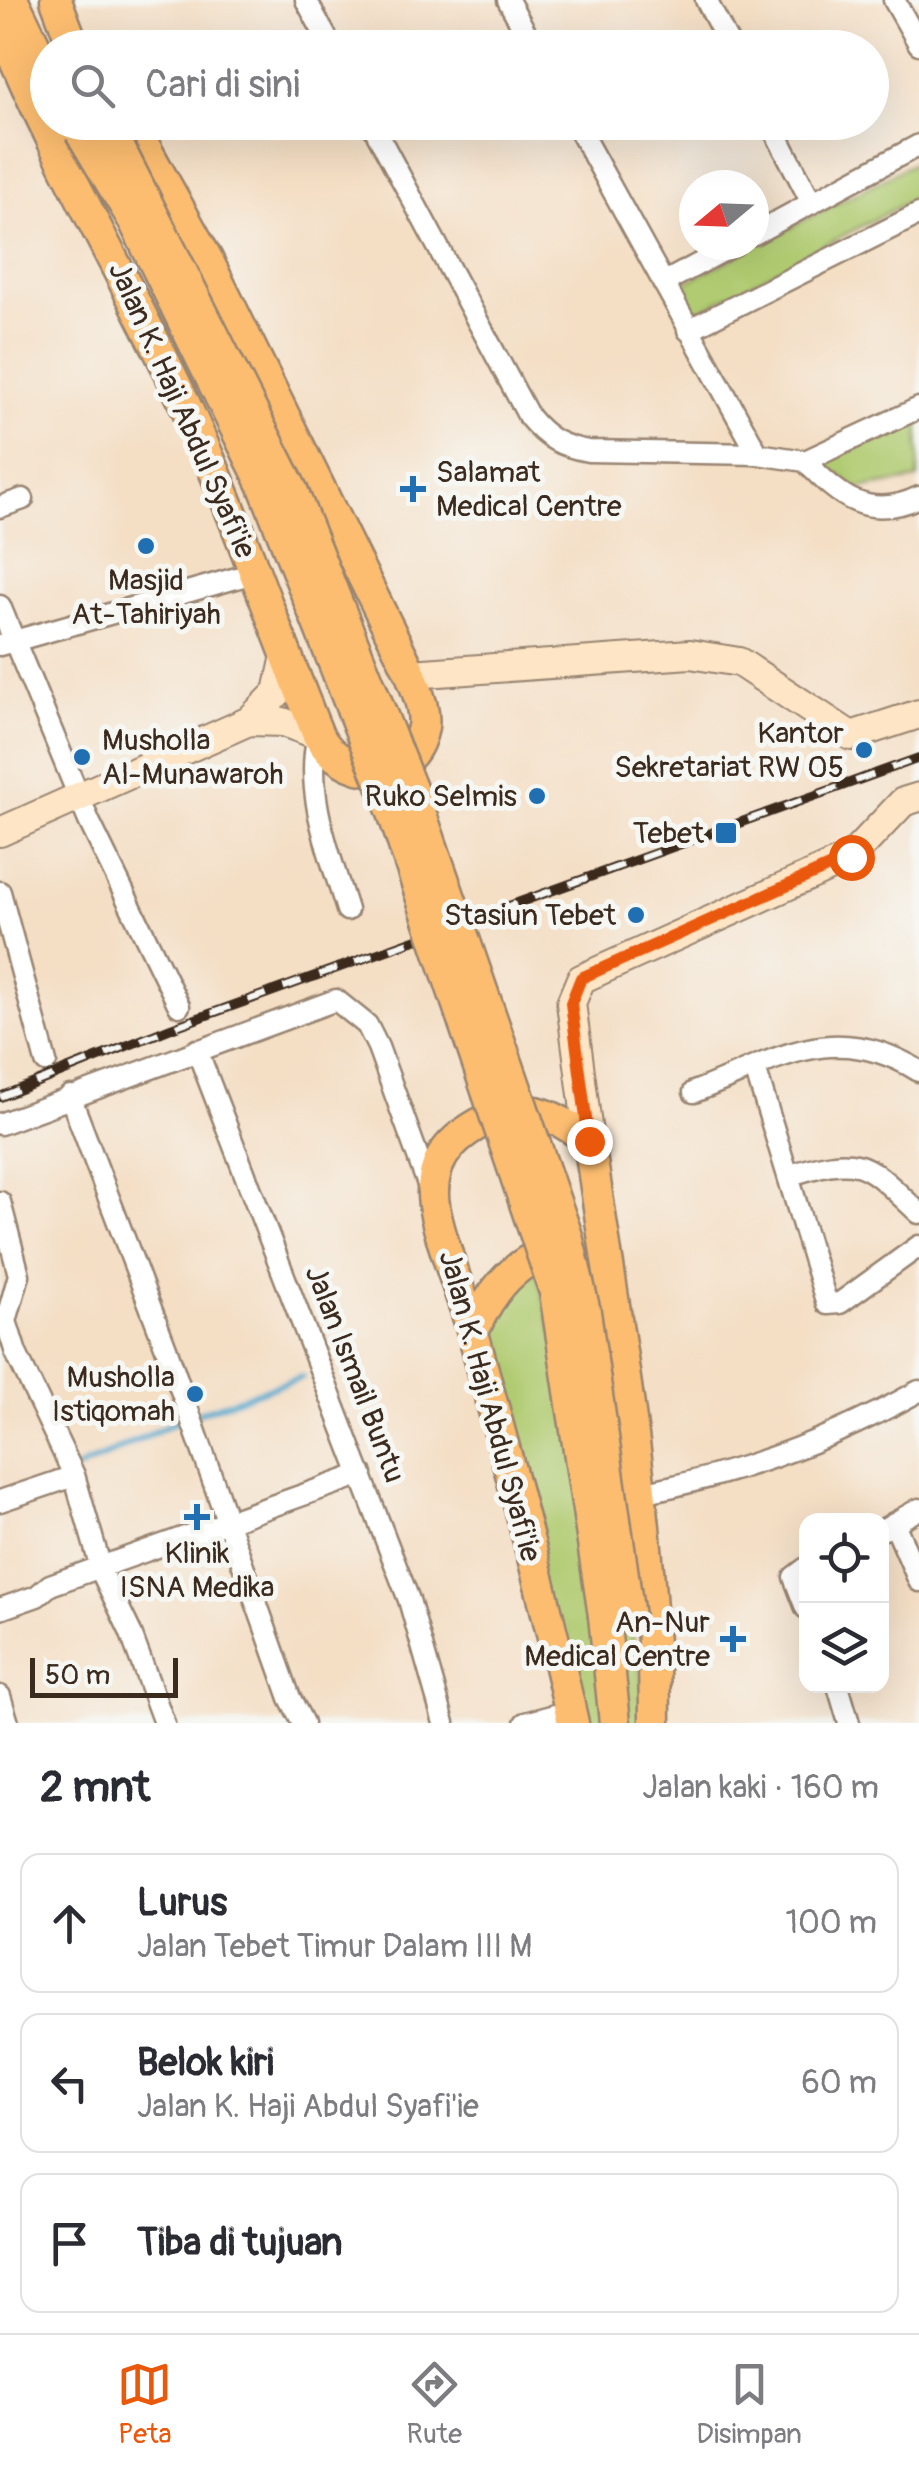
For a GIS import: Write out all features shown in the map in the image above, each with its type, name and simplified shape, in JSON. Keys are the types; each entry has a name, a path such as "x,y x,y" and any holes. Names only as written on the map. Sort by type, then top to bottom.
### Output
{"main road":[{"path":"13,0 30,35"},
{"name":"Jalan K. Haji Abdul Syafi'ie","path":"0,24 30,98"},
{"name":"Jalan K. Haji Abdul Syafi'ie","path":"52,140 122,270 183,401 318,735 334,758 346,766 374,772 400,762 418,740 423,726 410,674 207,259 142,140"},
{"name":"Jalan K. Haji Abdul Syafi'ie","path":"94,140 263,484 392,810 555,1292 617,1616 653,1723"},
{"path":"281,642 334,633 351,622 371,589"},
{"path":"433,1197 437,1166 447,1146 458,1135 505,1111 541,1111 589,1141"},
{"name":"Jalan K. Haji Abdul Syafi'ie","path":"589,1141 642,1493 655,1657 653,1723"},
{"name":"Jalan K. Haji Abdul Syafi'ie","path":"433,1197 572,1717"},
{"path":"472,1332 496,1290 520,1266 549,1251 580,1250 611,1278"},
{"name":"Jalan K. Haji Abdul Syafi'ie","path":"614,1723 617,1616"}],"street":[{"path":"306,0 322,30"},
{"path":"508,0 524,30"},
{"path":"706,0 722,30"},
{"path":"894,0 919,44"},
{"path":"382,140 529,418 544,436 562,446 588,451 758,454 805,461 919,408"},
{"path":"585,140 758,454"},
{"path":"779,140 812,202"},
{"path":"769,226 919,145"},
{"path":"688,330 919,214"},
{"path":"663,283 706,260"},
{"path":"805,461 829,487 858,506 874,509 919,498"},
{"path":"0,507 23,499"},
{"path":"8,642 103,619 254,573"},
{"path":"0,606 8,642 179,1006"},
{"path":"0,832 249,722 278,692 281,642"},
{"path":"410,674 690,654 739,662 851,736 919,714"},
{"path":"249,722 282,722 318,735 312,766 318,809 347,910"},
{"name":"Jalan K. Haji Abdul Syafi'ie","path":"589,1141 572,998 581,978 851,857 914,806"},
{"path":"0,892 46,1062"},
{"path":"0,1124 336,1000 367,1025 378,1047 433,1197"},
{"path":"694,1092 834,1042 867,1049 919,1070"},
{"name":"Jalan Ismail Buntu","path":"197,1050 409,1600 444,1723"},
{"path":"755,1068 826,1303 832,1306 919,1246"},
{"path":"70,1096 185,1400 290,1698 303,1723"},
{"path":"788,1176 842,1161 864,1164 919,1213"},
{"path":"0,1202 20,1275 6,1321 16,1354 72,1472 101,1569 130,1631 164,1723"},
{"path":"642,1493 782,1455 847,1431 919,1391"},
{"path":"0,1501 72,1472"},
{"path":"0,1609 37,1596 50,1585 226,1519 362,1474"},
{"path":"889,1525 919,1510"},
{"path":"889,1528 919,1582"},
{"path":"840,1693 849,1723"},
{"path":"0,1696 8,1723"},
{"path":"525,1723 572,1717"}],"green space":[{"path":"919,160 919,196 692,315 677,287 728,260 769,260 769,239"},
{"path":"919,415 918,479 856,489 819,459"},
{"path":"533,1258 629,1617 651,1723 573,1723 473,1332"}],"waterway":[{"path":"77,1469 186,1417 302,1377"}],"railway":[{"path":"0,1097 171,1028 919,758"}],"place":[{"name":"Salamat Medical Centre","path":"413,489"},
{"name":"Masjid At-Tahiriyah","path":"146,546"},
{"name":"Kantor Sekretariat RW 05","path":"864,750"},
{"name":"Musholla Al-Munawaroh","path":"82,757"},
{"name":"Ruko Selmis","path":"537,796"},
{"name":"Tebet","path":"726,833"},
{"name":"Stasiun Tebet","path":"636,915"},
{"name":"Musholla Istiqomah","path":"195,1394"},
{"name":"Klinik ISNA Medika","path":"197,1517"},
{"name":"An-Nur Medical Centre","path":"733,1639"}],"route":[{"path":"589,1141 571,1003 581,978 851,857"}]}
